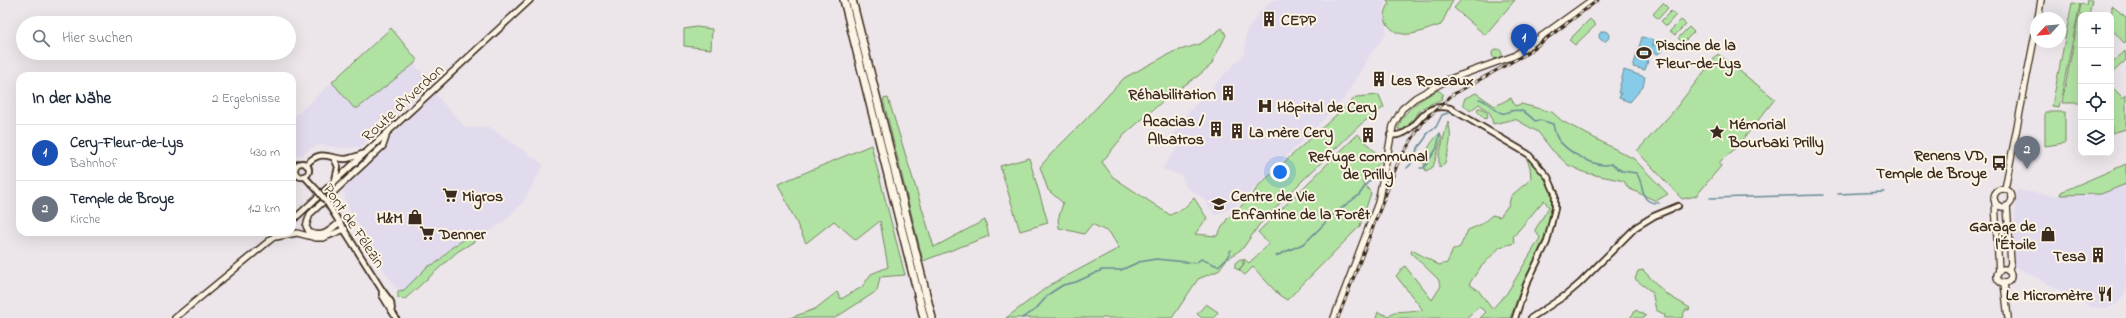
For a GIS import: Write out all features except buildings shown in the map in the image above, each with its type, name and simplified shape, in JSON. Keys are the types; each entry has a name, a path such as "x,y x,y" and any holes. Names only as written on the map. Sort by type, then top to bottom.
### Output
{"highway":[{"path":"844,0 924,318"},
{"path":"852,0 932,318"}],"main road":[{"name":"Route d'Yverdon","path":"296,217 334,184 530,0"},
{"path":"1334,318 1378,203 1390,135 1398,115 1416,98 1447,80 1514,56 1592,0"},
{"path":"2039,12 2041,0"},
{"path":"2005,189 2032,48"},
{"path":"340,222 325,234 320,235 309,232 306,226 310,214 383,146 386,135"},
{"path":"2005,189 1996,192 1995,202 1998,279 2004,283 2008,318"},
{"path":"2004,283 2010,279 2008,271 2011,263 2007,206 2011,201 2012,196 2005,189"},
{"path":"1995,202 2001,206 2007,206"},
{"path":"296,233 316,238 323,238 345,229"},
{"path":"175,318 275,236"},
{"path":"273,238 283,236"},
{"path":"1998,272 2003,269 2008,271"}],"street":[{"path":"1390,135 1402,135 1408,132 1423,114 1432,108 1443,106 1450,108 1528,154 1548,177 1556,200 1554,216 1545,249 1526,285 1515,318"},
{"path":"296,168 298,164 306,165 323,154 334,158 347,159 368,152"},
{"path":"334,158 338,167 334,184"},
{"path":"296,172 298,175 304,176 308,171 306,165"},
{"name":"Pont de Félezin","path":"304,176 326,201 345,229 390,302 392,311 396,318"},
{"path":"1531,318 1566,295 1579,284 1636,227 1654,216 1678,206"}],"shaded area":[{"name":"Hôpital de Cery","path":"1272,0 1385,0 1383,13 1384,21 1386,23 1386,34 1372,52 1343,100 1242,201 1233,208 1215,215 1203,198 1187,188 1181,175 1162,169 1180,144 1172,136 1184,117 1245,53 1246,32 1259,13"},
{"path":"414,64 432,83 375,131 376,132 360,147 342,148 321,145 313,147 296,157 296,115 332,82 354,108 358,108"},
{"path":"435,94 466,128 486,128 488,126 544,165 523,202 506,220 475,241 472,235 452,247 438,262 427,267 404,290 398,291 383,269 345,201 344,187 346,182 387,140"},
{"path":"2126,184 2126,291 2118,303 2108,308 2091,307 2015,266 2012,252 2017,190 2050,195 2101,194"}],"green space":[{"path":"1387,0 1453,0 1441,25 1413,34 1406,34 1394,30 1386,22 1385,14 1389,4"},
{"path":"1461,0 1515,0 1485,35 1454,8"},
{"path":"2087,0 2092,0 2090,12 2079,12 2081,4 2086,5"},
{"path":"1663,3 1668,8 1658,19 1653,14"},
{"path":"2072,3 2080,4 2059,107 2052,106 2063,48 2066,48 2066,34"},
{"path":"2112,6 2126,17 2126,42 2124,43 2114,31 2114,12 2112,12"},
{"path":"1671,11 1676,15 1666,26 1661,21"},
{"path":"1590,19 1596,25 1575,45 1569,40"},
{"path":"1681,20 1686,24 1675,35 1670,31"},
{"path":"2078,20 2078,103 2062,103"},
{"path":"696,27 712,29 711,49 684,46 684,29"},
{"path":"1689,27 1694,32 1683,43 1678,38"},
{"path":"391,28 417,60 414,64 358,108 354,108 332,82"},
{"path":"1222,28 1226,35 1211,65 1198,76 1171,94 1124,135 1102,162 1113,177 1170,215 1183,209 1194,198 1207,218 1195,234 1217,236 1227,219 1252,196 1258,186 1356,97 1379,95 1384,107 1361,124 1299,184 1259,225 1243,248 1226,260 1218,271 1198,279 1172,318 1006,318 1050,285 1119,248 1110,233 1092,224 1084,234 1059,228 1058,220 1063,203 1048,190 1040,167 1124,78 1173,52 1200,44"},
{"path":"1497,49 1502,54 1497,59 1492,54"},
{"path":"2125,51 2126,60 2114,71 2114,61"},
{"path":"1718,54 1775,99 1737,147 1719,163 1721,166 1696,196 1682,199 1637,151 1671,114"},
{"path":"2114,89 2123,98 2126,95 2126,129 2114,132"},
{"path":"1438,90 1444,95 1441,97 1442,99 1422,108 1406,128 1402,130 1398,129 1404,116 1414,105"},
{"path":"1476,93 1495,106 1511,98 1515,106 1521,104 1552,112 1562,121 1634,159 1668,194 1656,201 1628,188 1624,181 1586,173 1568,165 1552,150 1538,132 1515,119 1493,124 1490,113 1479,104 1470,111 1463,104 1465,98"},
{"path":"888,98 934,247 985,220 989,236 923,261 883,99"},
{"path":"1478,108 1481,108 1487,112 1488,117 1485,119 1477,111"},
{"path":"2045,112 2065,112 2065,143 2045,146"},
{"path":"1448,121 1450,133 1449,149 1444,165 1439,167 1439,156"},
{"path":"1440,133 1442,139 1433,167 1426,171 1424,161 1427,150"},
{"path":"1358,134 1383,160 1362,181 1371,193 1360,226 1287,300 1279,295 1253,267 1245,275 1239,270 1244,264 1244,259 1249,263 1269,244 1258,232"},
{"path":"871,145 905,275 880,277 877,291 835,318 790,318 815,309 837,292 841,299 862,287 871,274 888,267 880,221 856,240 834,221 806,243 778,184"},
{"path":"1526,157 1541,170 1549,185 1552,201 1550,217 1545,234 1523,283 1510,318 1480,318 1486,312 1479,307 1466,318 1376,318 1378,312 1388,316 1394,312 1423,310 1396,276 1405,266 1432,300 1441,286 1438,279 1411,253 1412,250 1439,265 1447,263 1453,250 1460,247 1468,230 1482,224 1492,215 1500,217 1509,204 1511,196 1531,179 1530,167","holes":["1544,200 1549,207 1535,230 1540,238 1507,293 1492,309 1478,290 1469,284 1480,268 1500,247 1515,243 1513,237"]},
{"path":"1029,158 1048,223 1020,231 1000,166"},
{"path":"2126,164 2126,184 2101,194 2060,195 2061,192"},
{"path":"472,235 475,241 457,252 405,299 398,298 398,291 404,290 427,267 438,262 452,247"},
{"path":"1240,259 1243,259 1243,265 1238,270 1235,268 1235,263"},
{"path":"1643,270 1666,294 1690,308 1689,310 1685,310 1682,318 1664,318 1665,315 1656,310 1652,292 1635,279 1638,271"},
{"path":"1206,304 1218,312 1214,318 1202,318 1197,314"},
{"path":"1636,310 1646,316 1644,318 1630,318"}],"water":[{"path":"1602,31 1606,31 1608,32 1608,40 1602,41 1599,38 1599,34"},
{"name":"Piscine de la Fleur-de-Lys","path":"1642,37 1654,40 1653,46 1656,43 1663,50 1658,54 1651,52 1645,70 1633,67"},
{"path":"1624,70 1645,77 1643,87 1630,102 1619,98 1621,93 1618,93"}],"waterway":[{"path":"1479,99 1502,113 1518,110 1527,114 1535,121 1540,120 1553,124 1557,137 1562,144 1574,154 1598,164 1611,164 1622,171 1636,173 1641,182 1645,197 1652,202 1659,203"},
{"path":"1407,168 1413,161 1416,151 1426,138 1428,132 1436,127 1442,115 1451,112"},
{"path":"1420,168 1424,168 1437,148 1440,133"},
{"path":"1276,256 1305,243 1335,213 1359,195 1368,182 1377,176"},
{"path":"1838,194 1885,192"},
{"path":"1710,198 1823,195"},
{"path":"1022,318 1035,310 1049,294 1063,285 1076,282 1102,270 1121,270 1139,262 1156,259 1196,263 1201,259 1218,266 1226,259 1231,250"}],"railway":[{"path":"1338,318 1399,160 1423,122 1452,95 1526,54 1598,0"}],"place":[{"name":"CEPP","path":"1269,19"},
{"name":"Piscine de la Fleur-de-Lys","path":"1644,53"},
{"name":"Cery-Fleur-de-Lys","path":"1524,57"},
{"name":"Les Roseaux","path":"1379,79"},
{"name":"Réhabilitation","path":"1228,93"},
{"name":"Hôpital de Cery","path":"1265,106"},
{"name":"Acacias / Albatros","path":"1216,129"},
{"name":"La mère Cery","path":"1237,131"},
{"name":"Mémorial Bourbaki Prilly","path":"1717,132"},
{"name":"Refuge communal de Prilly","path":"1368,135"},
{"name":"Renens VD, Temple de Broye","path":"1999,163"},
{"name":"Temple de Broye","path":"2027,169"},
{"name":"Migros","path":"450,195"},
{"name":"Centre de Vie Enfantine de la Forêt","path":"1219,204"},
{"name":"H&M","path":"415,217"},
{"name":"Denner","path":"427,233"},
{"name":"Garage de l'Étoile","path":"2048,234"},
{"name":"Tesa","path":"2098,255"},
{"name":"Le Micromètre","path":"2105,294"}]}
